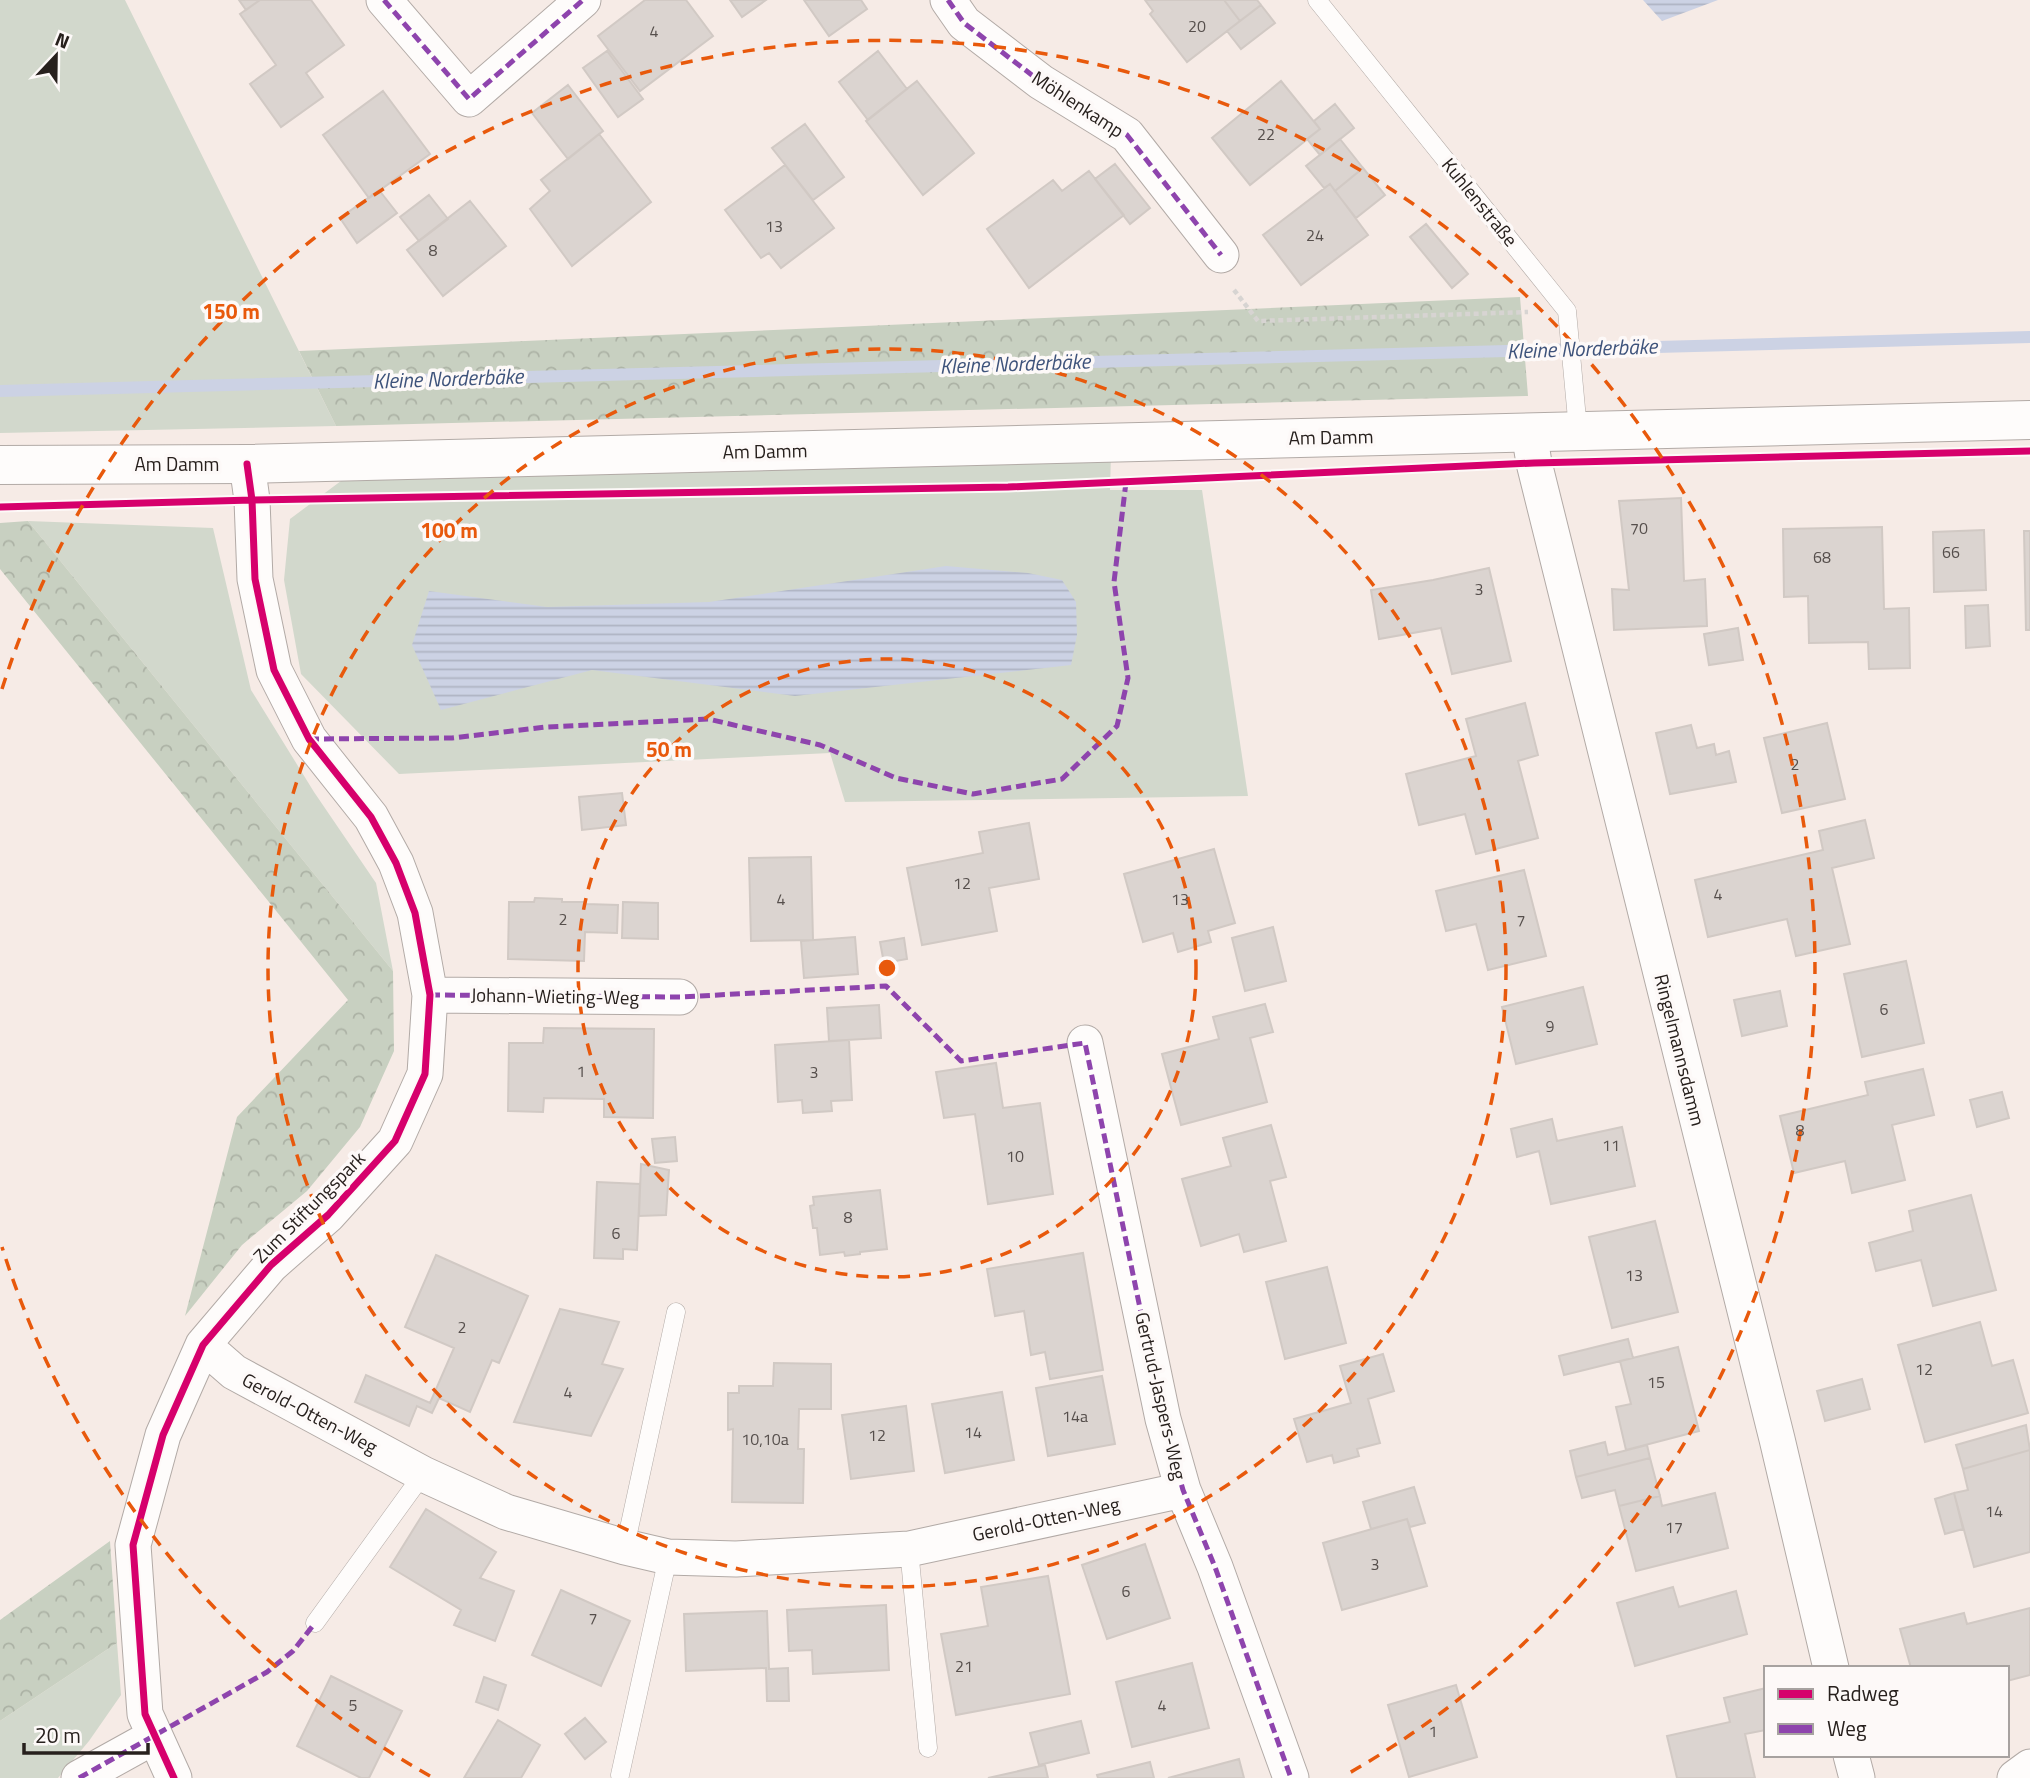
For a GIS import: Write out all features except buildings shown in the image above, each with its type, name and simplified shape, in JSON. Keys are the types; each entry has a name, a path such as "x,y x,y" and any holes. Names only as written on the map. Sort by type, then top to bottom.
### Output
{"main road":[{"path":"1529,432 2030,420"},
{"name":"Am Damm","path":"0,465 247,464 1529,432"}],"street":[{"path":"384,0 469,99 583,0"},
{"name":"Möhlenkamp","path":"948,0 964,23 1041,82 1127,135 1221,255"},
{"name":"Ringelmannsdamm","path":"1529,432 1536,474 1780,1451 1831,1666"},
{"name":"Zum Stiftungspark","path":"174,1778 145,1714 133,1545 163,1435 203,1345 271,1265 328,1215 395,1141 425,1074 430,995 415,913 396,863 371,817 309,739 274,670 255,579 252,500 247,464"},
{"name":"Johann-Wieting-Weg","path":"430,995 680,997"},
{"name":"Gertrud-Jaspers-Weg","path":"1085,1043 1163,1419 1183,1490 1215,1567 1291,1778"},
{"name":"Gerold-Otten-Weg","path":"203,1345 234,1372 423,1474 506,1512 668,1557 736,1559 909,1549 1183,1490"},
{"path":"79,1778 155,1736"},
{"path":"1852,1757 1857,1778"},
{"path":"2015,1778 2030,1766"}],"lane":[{"name":"Kuhlenstraße","path":"1317,0 1569,318"},
{"path":"1569,318 1578,430"},
{"path":"625,1547 676,1312"},
{"path":"315,1623 423,1474"},
{"path":"909,1549 928,1748"},
{"path":"620,1776 668,1557"}],"path":[{"path":"1221,255 1215,266 1258,321 1569,318"}],"shaded area":[{"path":"0,0 125,0 336,426 0,433"},
{"path":"1111,454 1110,490 1202,490 1248,796 845,802 830,753 399,774 301,674 284,580 290,519 353,472"},
{"path":"28,521 213,528 251,690 314,792 376,883 393,971"},
{"path":"117,1643 121,1695 89,1741 58,1778 0,1778 0,1721"}],"green space":[{"path":"1520,297 1528,396 336,426 299,351"},
{"path":"28,521 393,971 394,1051 360,1127 307,1191 242,1245 185,1316 237,1117 348,1000 0,569 0,523"},
{"path":"110,1541 117,1643 0,1721 0,1620"}],"water":[{"path":"1643,0 1718,0 1662,21"},
{"path":"946,566 1028,573 1062,580 1076,602 1077,635 1071,665 795,696 592,670 441,710 412,645 429,591 547,607 709,602"}],"waterway":[{"name":"Kleine Norderbäke","path":"0,391 2030,337"}],"marked path":[{"path":"384,0 469,99 583,0"},
{"path":"948,0 964,23 1041,82 1127,135 1221,255"},
{"path":"309,739 452,738 546,727 708,719 820,745 896,778 973,794 1062,779 1117,726 1128,678 1114,582 1126,482"},
{"path":"430,995 680,997 886,986 961,1061 1085,1043 1163,1419 1183,1490 1215,1567 1291,1778"},
{"path":"79,1778 267,1672 293,1651 315,1623"}],"cycle path":[{"path":"0,507 1008,487 1534,463 2030,451"},
{"path":"174,1778 145,1714 133,1545 163,1435 203,1345 271,1265 328,1215 395,1141 425,1074 430,995 415,913 396,863 371,817 309,739 274,670 255,579 252,500 247,464"}]}
